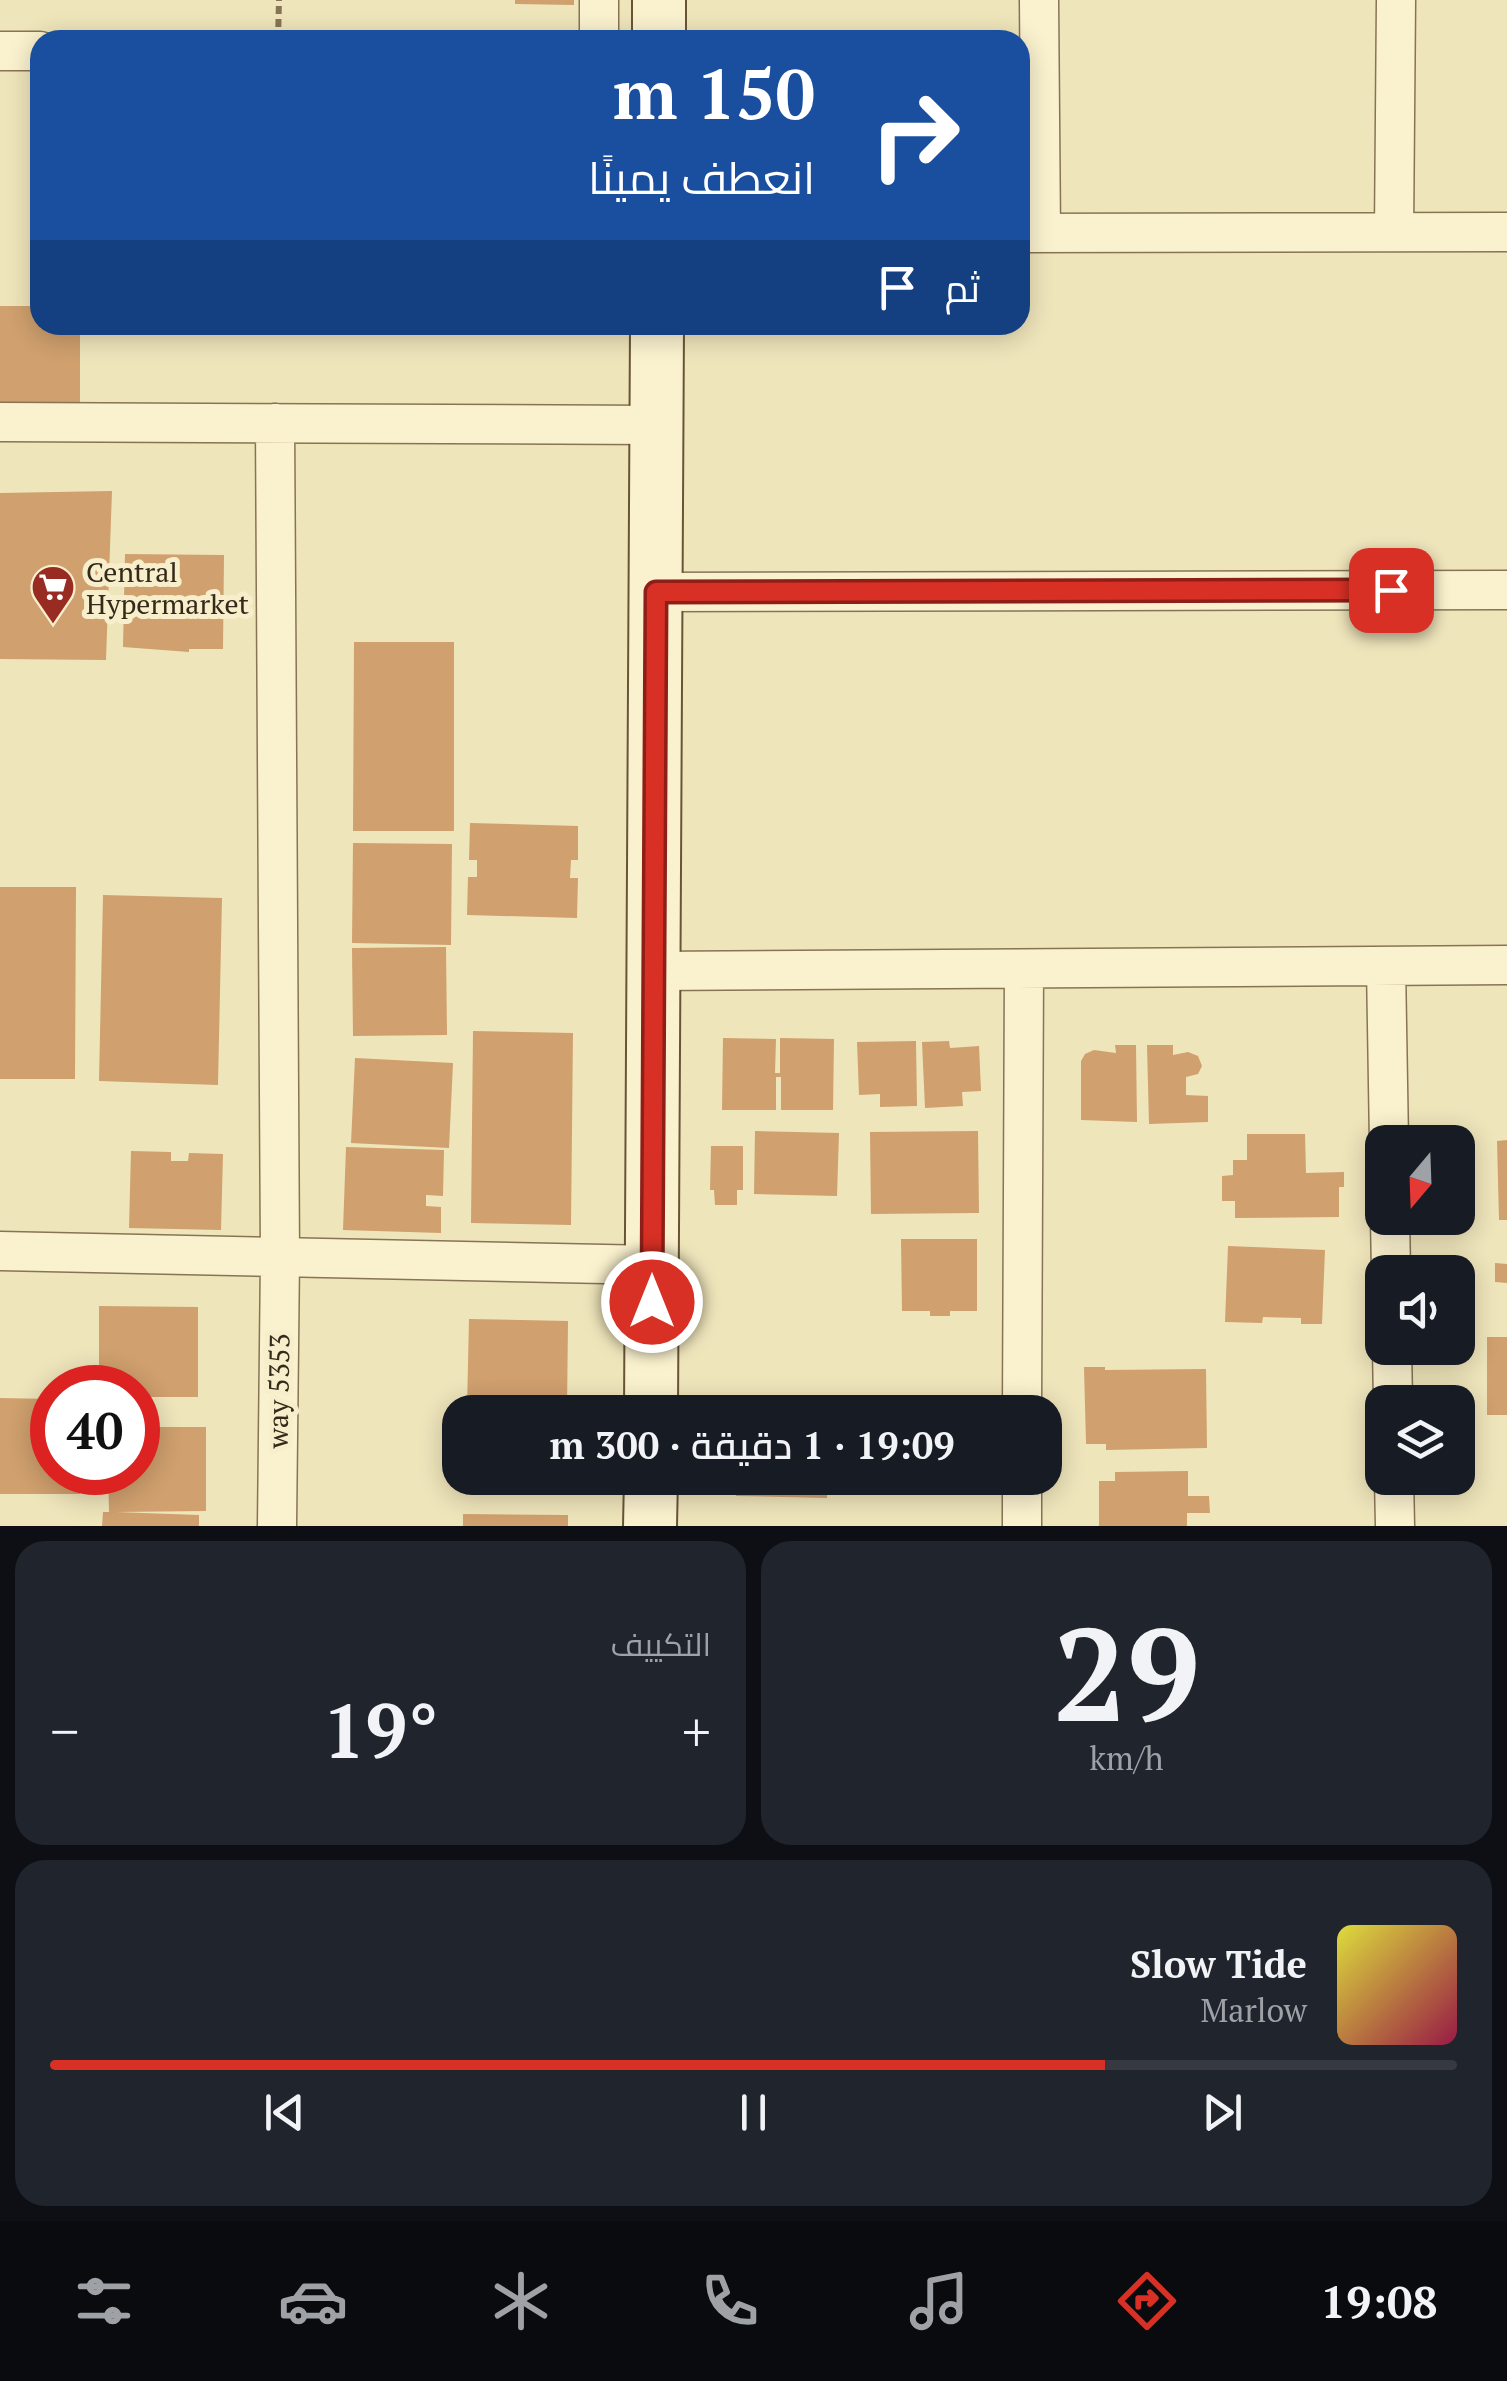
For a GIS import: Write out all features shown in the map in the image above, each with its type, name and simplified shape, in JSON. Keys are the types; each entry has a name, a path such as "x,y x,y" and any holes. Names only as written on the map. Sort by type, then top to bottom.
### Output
{"street":[{"path":"599,0 599,30"},
{"path":"659,0 659,30"},
{"path":"1038,0 1030,232 1507,232"},
{"path":"1394,232 1396,0"},
{"path":"0,51 30,51"},
{"path":"651,1395 657,335"},
{"path":"0,422 656,425"},
{"name":"way 5353","path":"275,424 280,1257 276,1526"},
{"path":"656,592 1507,590"},
{"path":"654,972 1507,964"},
{"path":"1386,966 1389,1125"},
{"path":"1022,1395 1024,969"},
{"path":"0,1251 652,1265"},
{"path":"650,1526 651,1495"},
{"path":"1022,1495 1022,1526"},
{"path":"1394,1495 1395,1526"}],"path":[{"path":"278,30 279,0"}],"building":[{"path":"515,0 574,0 574,5 515,4"},
{"path":"0,306 30,306 30,335 80,335 80,402 0,402"},
{"path":"112,491 106,660 0,659 0,493"},
{"path":"125,554 224,555 223,649 189,652 123,647"},
{"path":"354,642 454,642 454,831 353,831"},
{"path":"470,823 578,826 578,860 571,860 570,878 578,878 577,918 467,915 468,877 477,877 477,860 469,860"},
{"path":"353,843 452,844 451,945 352,943"},
{"path":"0,887 76,887 75,1079 0,1079"},
{"path":"103,895 222,898 218,1085 99,1081"},
{"path":"446,947 447,1035 353,1036 352,948"},
{"path":"473,1031 573,1033 571,1225 471,1223"},
{"path":"723,1038 776,1039 775,1073 780,1073 780,1038 834,1039 833,1110 781,1110 781,1077 776,1077 776,1110 722,1110"},
{"path":"916,1041 917,1106 880,1107 880,1094 859,1095 857,1042"},
{"path":"949,1041 950,1048 979,1046 981,1091 962,1092 963,1106 925,1108 922,1042"},
{"path":"1115,1045 1136,1045 1137,1122 1081,1120 1081,1061 1094,1050 1116,1053"},
{"path":"1147,1045 1173,1045 1173,1055 1188,1052 1198,1056 1202,1066 1198,1074 1186,1077 1186,1095 1208,1096 1208,1122 1149,1124"},
{"path":"355,1058 453,1063 449,1148 351,1143"},
{"path":"755,1131 839,1133 837,1196 754,1194"},
{"path":"978,1131 979,1213 871,1214 870,1132"},
{"path":"1247,1134 1305,1134 1306,1173 1344,1172 1344,1187 1339,1187 1339,1217 1235,1218 1235,1201 1222,1201 1222,1176 1233,1175 1233,1160 1247,1160"},
{"path":"1507,1140 1507,1220 1499,1220 1497,1141"},
{"path":"711,1146 743,1146 743,1190 737,1190 737,1205 715,1205 714,1190 710,1190"},
{"path":"346,1147 444,1150 443,1196 426,1195 426,1206 441,1207 441,1233 343,1230"},
{"path":"131,1151 171,1152 171,1161 188,1161 189,1153 223,1154 221,1230 129,1228"},
{"path":"901,1239 977,1239 977,1311 930,1316 930,1311 902,1311"},
{"path":"1228,1246 1325,1250 1322,1324 1301,1324 1301,1318 1263,1317 1262,1323 1225,1322"},
{"path":"1495,1263 1507,1264 1507,1283 1495,1282"},
{"path":"99,1306 198,1307 198,1397 160,1397 160,1365 99,1365"},
{"path":"469,1319 568,1321 567,1395 467,1395"},
{"path":"1487,1337 1507,1337 1507,1415 1487,1415"},
{"path":"1084,1367 1206,1369 1207,1448 1106,1450 1106,1444 1086,1444"},
{"path":"0,1398 30,1399 30,1494 0,1494"},
{"path":"160,1427 206,1427 206,1511 116,1512 199,1515 199,1526 102,1526 103,1512 109,1512 109,1495 160,1495"},
{"path":"1188,1471 1188,1496 1209,1496 1210,1513 1187,1513 1187,1526 1099,1526 1099,1481 1115,1481 1115,1472"},
{"path":"827,1495 827,1498 736,1496"},
{"path":"463,1514 568,1515 568,1526 463,1526"}],"place":[{"name":"Central Hypermarket","path":"53,625"}],"route":[{"path":"652,1302 656,592 1391,590"}]}
